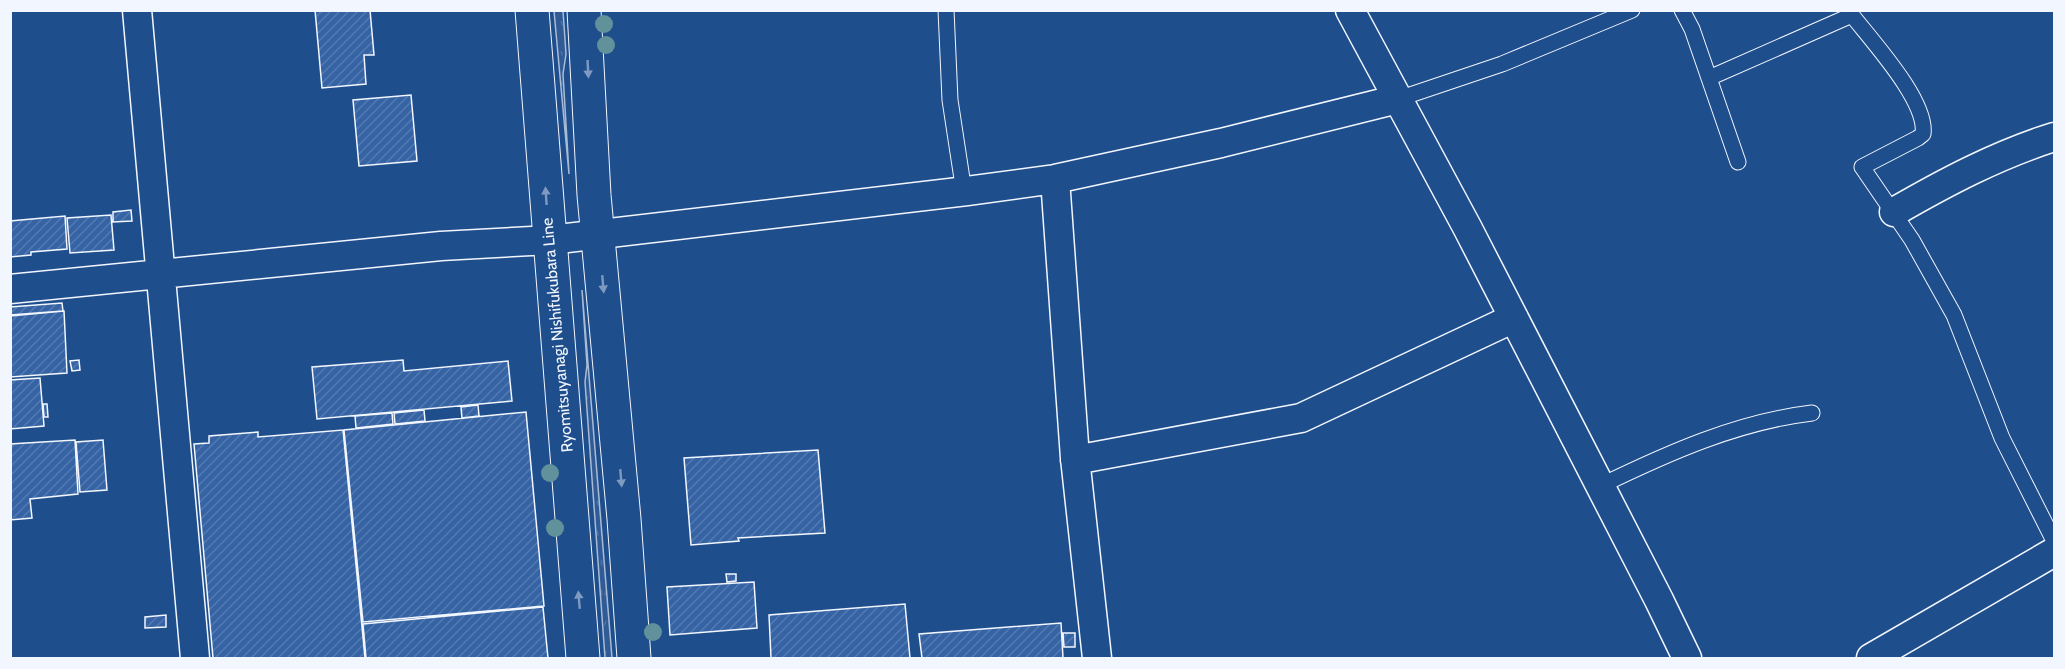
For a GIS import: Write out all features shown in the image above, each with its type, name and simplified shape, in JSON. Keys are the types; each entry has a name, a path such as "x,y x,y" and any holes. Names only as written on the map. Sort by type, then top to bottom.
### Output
{"main road":[{"name":"Ryomitsuyanagi Nishifukubara Line","path":"532,10 583,658"},
{"path":"584,10 598,235 634,658"}],"street":[{"path":"137,10 195,658"},
{"path":"1350,10 1514,318 1687,658"},
{"path":"10,289 441,246 550,240 964,192 1055,179 1221,143 1398,99"},
{"path":"1894,212 1943,183 2015,150 2055,137"},
{"path":"1055,179 1075,460 1097,658"},
{"path":"1075,460 1301,418 1514,318"},
{"path":"1871,658 2055,552"}],"lane":[{"path":"946,10 950,100 964,192"},
{"path":"1398,99 1502,64 1632,10"},
{"path":"1682,10 1692,29 1738,162"},
{"path":"1709,78 1850,13 1903,79 1913,96 1924,128 1923,134 1862,167 1894,212 1954,315 2001,438 2055,541"},
{"path":"1600,486 1701,440 1739,428 1812,413"}],"green space":[{"path":"554,11 563,11 566,54 563,74 569,174"},
{"path":"582,290 612,658 605,658 585,382 587,365"}],"building":[{"path":"315,10 370,10 374,55 364,55 366,84 322,88"},
{"path":"411,95 417,161 359,166 353,100"},
{"path":"131,210 132,221 113,222 113,212"},
{"path":"111,215 114,250 70,253 67,218"},
{"path":"65,216 67,249 31,252 31,255 10,257 10,221"},
{"path":"62,303 63,311 10,315 10,307"},
{"path":"64,311 67,373 10,377 10,316"},
{"path":"79,360 80,370 72,371 70,361"},
{"path":"403,360 404,371 508,361 512,401 317,419 312,367"},
{"path":"40,378 44,426 10,429 10,380"},
{"path":"43,404 47,404 48,417 44,417"},
{"path":"478,405 479,416 462,418 461,407"},
{"path":"424,410 425,421 395,424 394,413"},
{"path":"526,412 544,606 363,622 344,430"},
{"path":"392,413 393,424 356,428 355,416"},
{"path":"343,430 365,658 213,658 194,444 209,443 209,436 258,432 258,437"},
{"path":"75,440 78,494 30,499 32,518 10,520 10,444"},
{"path":"103,440 107,490 80,492 76,442"},
{"path":"818,450 825,533 738,538 739,541 691,545 684,458"},
{"path":"726,574 736,574 736,581 727,582"},
{"path":"754,582 757,628 670,635 667,587"},
{"path":"905,604 910,658 771,658 769,615"},
{"path":"543,607 548,658 366,658 363,624"},
{"path":"166,615 166,627 145,628 145,617"},
{"path":"1061,623 1063,658 922,658 919,634"},
{"path":"1063,633 1075,633 1075,647 1064,647"}]}
